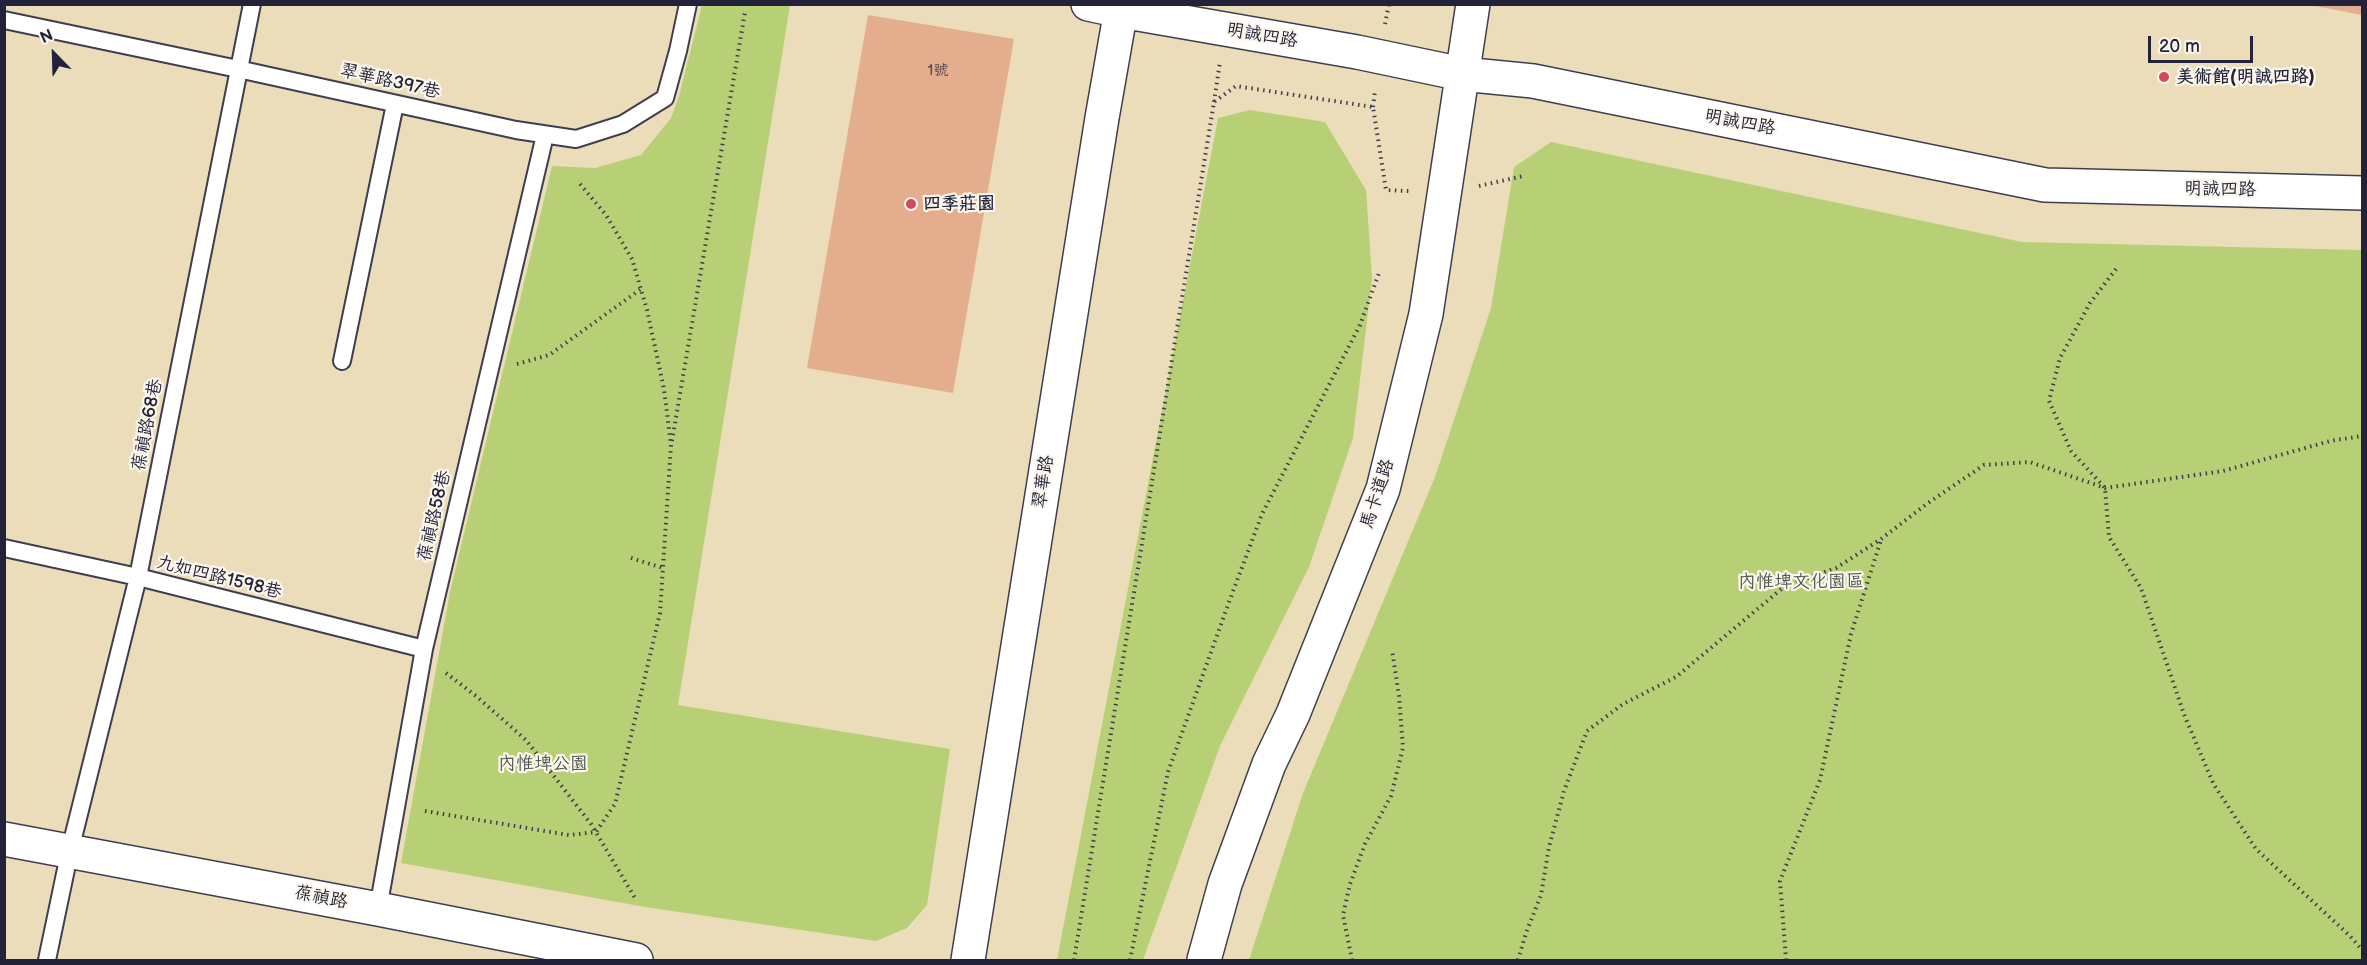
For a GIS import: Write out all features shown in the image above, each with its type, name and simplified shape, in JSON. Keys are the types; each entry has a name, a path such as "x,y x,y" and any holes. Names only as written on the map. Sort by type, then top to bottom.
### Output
{"street":[{"name":"明誠四路","path":"1088,4 1122,8 1462,74 1551,85 2045,185 2362,193"},
{"name":"馬卡道路","path":"1204,960 1225,884 1269,764 1297,704 1383,489 1426,314 1473,4"},
{"name":"翠華路","path":"968,960 1100,129 1122,8"},
{"name":"葆禎路","path":"4,838 636,960"}],"lane":[{"name":"葆禎路68巷","path":"46,960 70,850 138,578 252,4"},
{"name":"翠華路397巷","path":"4,20 395,104 545,135 576,139 623,124 665,98 688,4"},
{"path":"342,361 395,104"},
{"name":"葆禎路58巷","path":"378,909 423,653 545,135"},
{"name":"九如四路1598巷","path":"4,548 138,578 423,653"}],"path":[{"path":"425,811 569,835 596,832 615,804 660,613 672,444 745,12"},
{"path":"1074,960 1214,102 1236,86 1373,107 1386,190"},
{"path":"580,184 606,215 632,259 664,389 672,444"},
{"path":"2116,269 2090,303 2060,358 2049,402 2071,451 2104,488 2109,537 2141,588 2185,717 2214,785 2256,849 2350,936 2362,950"},
{"path":"1130,960 1168,772 1228,602 1262,514 1360,326 1379,273"},
{"path":"516,365 549,355 641,289"},
{"path":"1518,960 1541,896 1549,847 1564,790 1587,731 1623,704 1676,677 1785,586 1836,568 1881,539 1928,503 1984,465 2030,462 2104,488 2223,471 2330,441 2362,436"},
{"path":"1786,960 1780,881 1820,780 1851,634 1881,539"},
{"path":"630,558 663,568"},
{"path":"1352,960 1342,915 1350,884 1365,844 1391,796 1402,748 1399,696 1392,650"},
{"path":"423,653 526,740 596,832 635,898"}],"green space":[{"name":"內惟埤公園","path":"702,5 790,5 678,705 950,749 927,905 907,928 876,941 645,907 401,863 450,592 552,166 595,168 641,155 671,118 679,96"},
{"path":"1250,110 1325,122 1366,190 1372,278 1353,438 1309,567 1220,746 1143,960 1057,960 1218,118"},
{"name":"內惟埤文化園區","path":"1551,142 2022,242 2362,250 2362,960 1249,960 1303,793 1435,477 1491,308 1514,167"}],"building":[{"path":"2315,4 2362,4 2362,15 2315,6"},
{"name":"四季莊園","path":"868,15 1014,39 953,393 807,368"}],"place":[{"name":"美術館(明誠四路)","path":"2164,77"},
{"name":"四季莊園","path":"911,204"}]}
